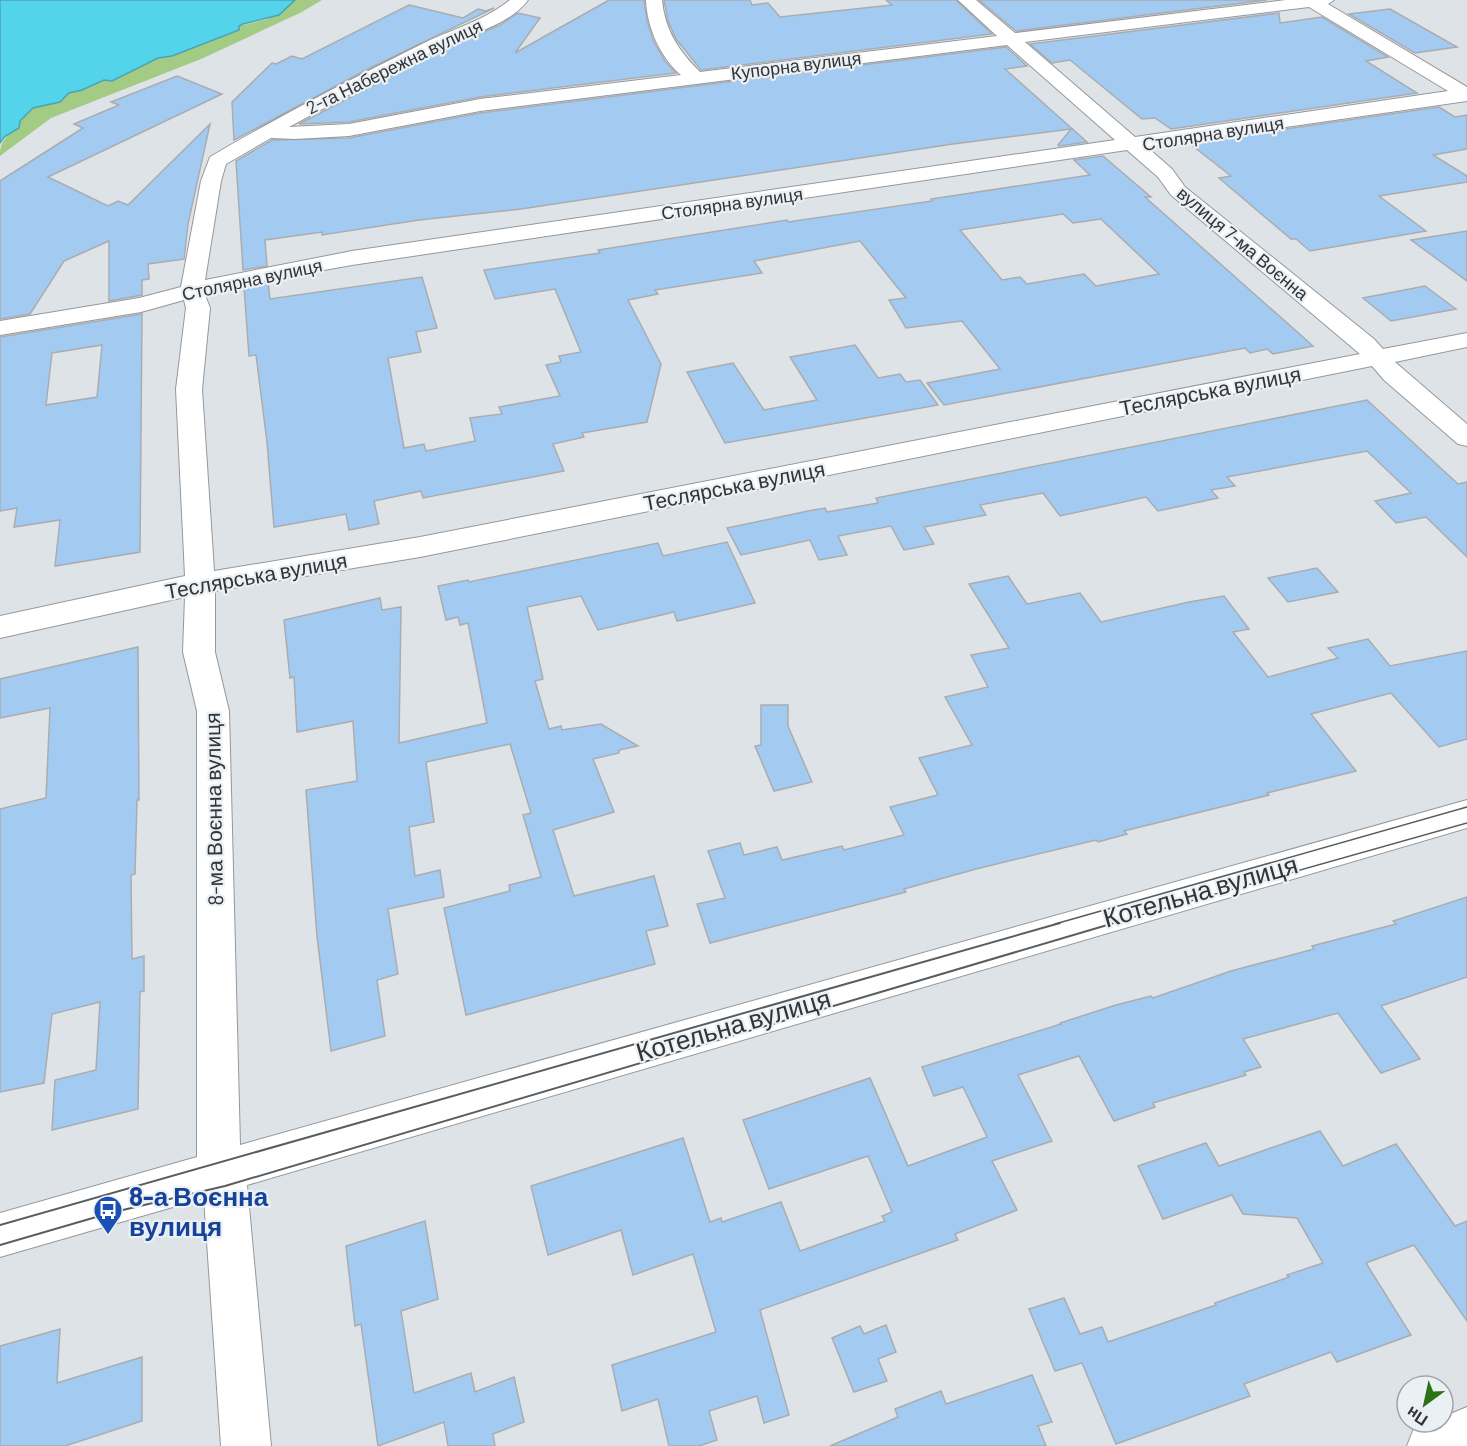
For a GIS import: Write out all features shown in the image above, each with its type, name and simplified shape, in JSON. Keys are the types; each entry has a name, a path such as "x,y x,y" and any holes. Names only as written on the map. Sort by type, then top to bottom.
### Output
{"street":[{"name":"2-га Набережна вулиця","path":"266,131 447,38 456,36 510,10 520,0"},
{"path":"654,0 654,15 663,36 682,66 695,78"},
{"name":"вулиця 7-ма Воєнна","path":"966,0 1165,173 1178,191 1378,357 1392,375 1467,438"},
{"name":"Купорна вулиця","path":"266,131 290,134 375,125 426,113 480,105 1316,1"},
{"path":"1316,1 1467,94"},
{"name":"Столярна вулиця","path":"0,328 141,305 232,280 351,258 1467,94"},
{"name":"8-ма Воєнна вулиця","path":"246,1446 225,1186 219,1163 213,711 199,652 200,583 189,389 198,308 192,291 211,181 217,161 266,131"},
{"name":"Теслярська вулиця","path":"0,627 200,583 420,547 1467,340"},
{"name":"Котельна вулиця","path":"0,1235 1467,814"},
{"path":"1432,1446 1467,1431"}],"green space":[{"path":"295,0 322,0 300,13 201,59 51,118 0,156 1,146 5,139 19,128 19,121 33,108 60,102 69,93 131,71 158,58 172,56 239,30 239,26 268,19"}],"water":[{"path":"0,0 295,0 279,15 243,24 239,26 239,30 172,56 158,58 112,81 104,80 69,93 60,102 33,108 20,121 19,128 4,137 0,143"}],"building":[{"path":"609,0 644,0 647,21 654,42 665,61 676,73 480,97 349,122 299,124 441,50 500,25 518,13 540,18 515,53"},
{"path":"664,0 750,0 752,5 768,3 780,17 892,5 886,0 956,0 992,34 701,70 676,39 668,21"},
{"path":"979,0 1267,0 1016,31"},
{"path":"409,5 463,18 478,9 486,11 494,8 366,70 234,140 232,102 272,63 276,64 292,56 302,59"},
{"path":"1390,9 1457,47 1415,53 1349,14"},
{"path":"1279,13 1280,23 1322,17 1388,57 1366,61 1417,93 1171,129 1155,118 1142,119 1070,60 1052,63 1030,44"},
{"path":"1006,47 1027,66 1005,69 1087,142 1059,146 1071,129 953,144 521,209 419,220 322,235 322,232 265,240 267,266 243,270 236,161 272,140 349,138 480,113"},
{"path":"177,76 222,94 48,177 108,206 118,201 128,205 210,124 188,224 184,259 148,264 149,279 142,280 142,295 109,301 109,241 64,261 30,314 0,319 0,181 83,128 74,124 119,105 111,102"},
{"path":"1439,107 1455,117 1467,115 1467,149 1433,155 1467,176 1467,182 1379,196 1426,231 1310,251 1296,239 1291,239 1219,178 1231,176 1189,143"},
{"path":"1103,156 1151,197 1145,197 1313,346 1273,354 1267,349 1250,353 1245,348 944,405 927,383 1000,369 962,321 906,328 889,300 906,298 860,241 754,261 762,273 655,290 658,294 628,300 661,364 647,422 582,433 584,437 553,444 564,471 423,498 421,491 374,501 379,524 349,530 346,514 274,527 267,442 256,355 249,356 244,287 268,282 270,299 422,277 437,328 416,332 421,352 388,358 404,448 424,444 426,451 475,441 470,418 502,414 499,407 560,396 546,365 561,362 559,356 581,352 555,289 495,299 484,270 600,253 598,250 787,220 788,222 932,201 931,199 1090,175 1074,160","holes":["1063,214 1073,223 1101,219 1159,274 1096,286 1084,274 1027,284 1020,277 1002,280 960,230"]},
{"path":"1467,231 1467,281 1411,240"},
{"path":"1425,286 1456,309 1391,321 1363,298"},
{"path":"142,314 140,552 55,566 60,520 14,527 17,508 0,511 0,337","holes":["102,345 97,397 46,405 52,353"]},
{"path":"855,345 878,378 900,374 906,382 920,380 938,405 725,443 687,372 733,363 764,410 817,400 790,357"},
{"path":"1367,400 1458,484 1467,482 1467,557 1426,517 1396,523 1375,501 1411,493 1367,451 1227,477 1235,486 1211,490 1218,498 1158,511 1146,497 1060,516 1043,493 980,505 986,515 924,527 934,544 904,550 891,526 838,536 847,555 819,560 810,540 741,555 727,528 825,508 827,512 878,503 876,498"},
{"path":"727,542 755,603 677,621 674,612 598,630 581,596 527,607 543,679 535,681 549,729 561,726 562,730 601,724 638,746 593,759 614,812 553,830 574,896 654,876 668,926 646,931 655,964 466,1015 444,908 510,891 509,885 541,877 523,815 531,813 510,744 426,762 434,822 409,827 415,876 440,870 444,897 388,909 398,974 377,980 385,1036 331,1051 317,936 306,790 357,781 353,721 297,732 294,677 290,678 284,620 380,598 382,610 401,607 399,743 487,723 468,623 460,625 458,617 446,620 438,586 468,580 469,582 658,543 663,556"},
{"path":"1317,568 1338,592 1288,602 1268,578"},
{"path":"1008,576 1027,604 1080,593 1101,622 1224,596 1249,629 1233,632 1268,677 1338,658 1328,648 1368,639 1390,666 1467,651 1467,739 1439,747 1391,693 1311,714 1356,771 1124,831 1127,834 1098,842 1096,840 976,869 904,889 906,892 710,943 697,904 725,898 708,851 740,843 744,855 777,847 782,860 842,846 844,850 904,835 890,807 938,795 919,758 972,745 945,697 988,687 971,655 1009,648 969,584"},
{"path":"138,647 139,800 137,800 135,874 131,875 132,959 144,956 144,991 140,992 138,1109 52,1130 55,1080 96,1070 100,1002 52,1014 44,1083 0,1092 0,809 46,798 50,708 0,718 0,679"},
{"path":"761,705 788,705 788,726 812,782 774,791 755,746 761,745"},
{"path":"1467,897 1467,977 1381,1006 1420,1059 1381,1073 1338,1013 1243,1039 1261,1067 1244,1072 1246,1075 1153,1103 1155,1107 1114,1121 1079,1056 1018,1075 1052,1141 992,1161 1017,1210 955,1234 958,1240 760,1310 789,1415 764,1423 757,1396 709,1411 717,1440 699,1446 669,1446 658,1399 622,1411 612,1365 716,1332 693,1254 633,1275 621,1230 548,1255 531,1186 683,1138 710,1222 721,1218 722,1222 781,1202 800,1251 885,1221 882,1216 892,1212 868,1156 769,1189 743,1120 870,1078 908,1166 987,1137 963,1087 934,1096 922,1067 1116,1005 1151,996 1153,998 1231,971 1314,949 1312,946 1396,924 1393,921"},
{"path":"1320,1131 1343,1166 1396,1144 1455,1226 1467,1221 1467,1321 1414,1245 1366,1263 1411,1335 1337,1362 1331,1352 1244,1384 1250,1396 1116,1444 1082,1363 1055,1371 1029,1309 1064,1298 1080,1334 1102,1327 1108,1342 1216,1305 1215,1303 1323,1263 1297,1218 1243,1214 1232,1195 1163,1219 1138,1166 1206,1143 1219,1166"},
{"path":"425,1221 438,1299 401,1311 414,1393 471,1373 475,1392 514,1377 524,1422 493,1434 495,1446 448,1446 444,1422 378,1446 361,1324 355,1326 346,1246"},
{"path":"886,1325 896,1352 878,1359 887,1381 854,1392 832,1338 860,1326 864,1334"},
{"path":"60,1329 57,1383 142,1357 142,1421 65,1446 0,1446 0,1346"},
{"path":"1032,1375 1052,1422 1038,1426 1046,1446 830,1446 898,1417 895,1409 941,1391 946,1404"}],"tram line":[{"path":"1055,924 1467,807"},
{"path":"1109,924 1467,823"},
{"path":"0,1225 1060,923"},
{"path":"0,1245 110,1213 225,1186 1114,923"}],"place":[{"name":"8-а Воєнна вулиця","path":"108,1236"}]}
